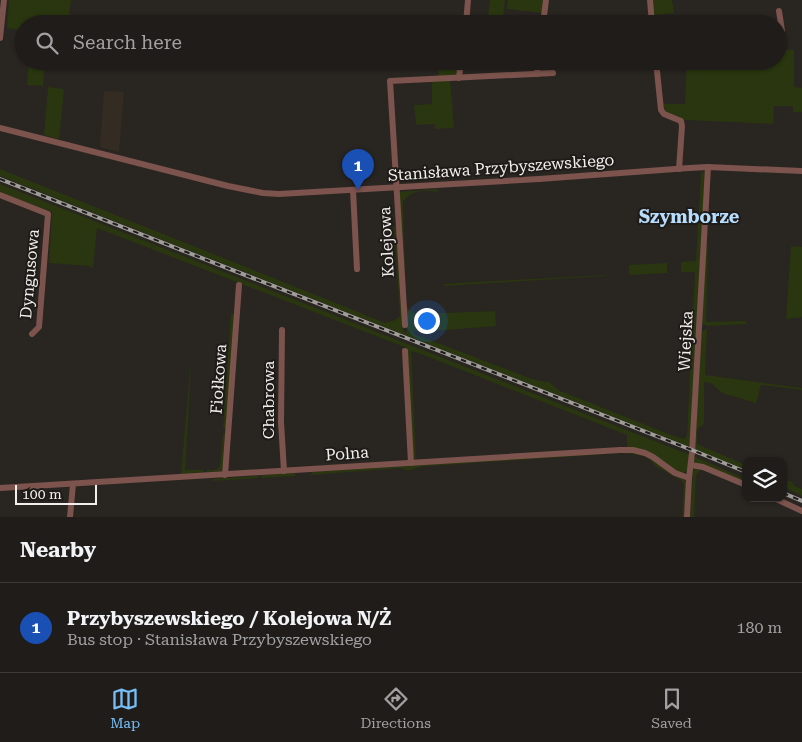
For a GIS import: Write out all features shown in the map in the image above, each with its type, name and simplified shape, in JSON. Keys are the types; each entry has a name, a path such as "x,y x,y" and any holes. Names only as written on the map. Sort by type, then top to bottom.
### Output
{"street":[{"path":"0,38 4,0"},
{"path":"467,15 468,0"},
{"path":"544,15 546,0"},
{"path":"650,0 651,15"},
{"path":"779,11 780,15"},
{"path":"459,78 460,70"},
{"path":"537,70 537,74"},
{"path":"657,70 661,110 664,114 681,121 679,169"},
{"name":"Kolejowa","path":"405,325 390,81 554,72"},
{"name":"Stanisława Przybyszewskiego","path":"0,128 248,190 279,194 708,167 802,171"},
{"name":"Wiejska","path":"687,517 708,167"},
{"path":"353,190 357,269"},
{"name":"Dyngusowa","path":"0,195 48,214 39,327 32,334"},
{"name":"Fiołkowa","path":"225,475 238,285"},
{"name":"Chabrowa","path":"282,330 281,422 284,470"},
{"path":"405,351 410,462"},
{"name":"Polna","path":"0,488 633,450 653,457 675,473 689,478"},
{"path":"691,465 703,467 742,483"},
{"path":"70,517 73,484"},
{"path":"783,502 802,511"}],"shaded area":[{"path":"104,91 124,92 119,152 100,147"}],"green space":[{"path":"9,0 71,0 69,15 15,15 15,29 7,28"},
{"path":"490,0 505,0 503,15 488,15"},
{"path":"508,0 544,0 543,13 507,9"},
{"path":"651,0 672,0 674,13 653,15"},
{"path":"787,50 794,50 794,87 802,88 802,112 793,112 793,106 774,106 773,124 685,120 668,113 663,104 685,104 687,70 787,70"},
{"path":"28,70 44,70 43,86 27,85"},
{"path":"439,70 458,70 457,75 438,77"},
{"path":"450,80 454,128 435,129 435,124 416,125 414,105 432,104 432,82"},
{"path":"48,87 64,89 59,139 44,135"},
{"path":"0,169 385,323 395,320 400,316 394,226 397,227 404,332 407,332 399,192 438,189 438,192 424,191 414,193 409,195 403,202 406,302 408,307 411,311 418,314 495,311 496,326 414,331 414,334 532,379 549,382 558,390 684,439 687,435 695,272 681,272 681,262 696,261 701,172 705,172 690,447 0,176"},
{"path":"0,184 690,455 687,470 684,473 680,473 627,448 627,435 411,351 416,460 412,455 407,348 97,228 93,268 89,266 49,263 52,212 0,192"},
{"path":"706,246 708,246 706,322 746,321 746,324 708,326 701,322"},
{"path":"791,246 802,247 802,317 786,319"},
{"path":"667,263 667,273 629,275 629,265"},
{"path":"606,275 444,286 444,284 458,283"},
{"path":"231,313 235,315 227,429 223,429"},
{"path":"707,329 705,375 802,388 802,390 761,385 756,403 722,393 711,383 704,382 704,424 697,430 697,444 742,463 742,468 694,449 702,331"},
{"path":"190,370 185,470 203,470 203,472 181,474"},
{"path":"223,433 227,434 222,471 207,472 207,470 216,470 220,466"},
{"path":"621,452 645,455 684,480 686,483 684,517 682,517 684,485 681,480 657,467 644,456 632,454 621,453 424,466 408,470 401,468 311,475 312,472"},
{"path":"693,456 742,477 742,482 696,464"},
{"path":"696,468 701,468 696,476 694,517 690,517 693,471"},
{"path":"295,473 296,476 260,478 262,475"},
{"path":"257,476 259,478 213,481 213,479"},
{"path":"787,481 802,489 802,496 787,489"}],"railway":[{"path":"0,179 742,470"},
{"path":"787,495 802,501"}],"place":[{"name":"Przybyszewskiego / Kolejowa N/Ż","path":"358,190"}],"district":[{"name":"Szymborze","path":"689,217"}]}
